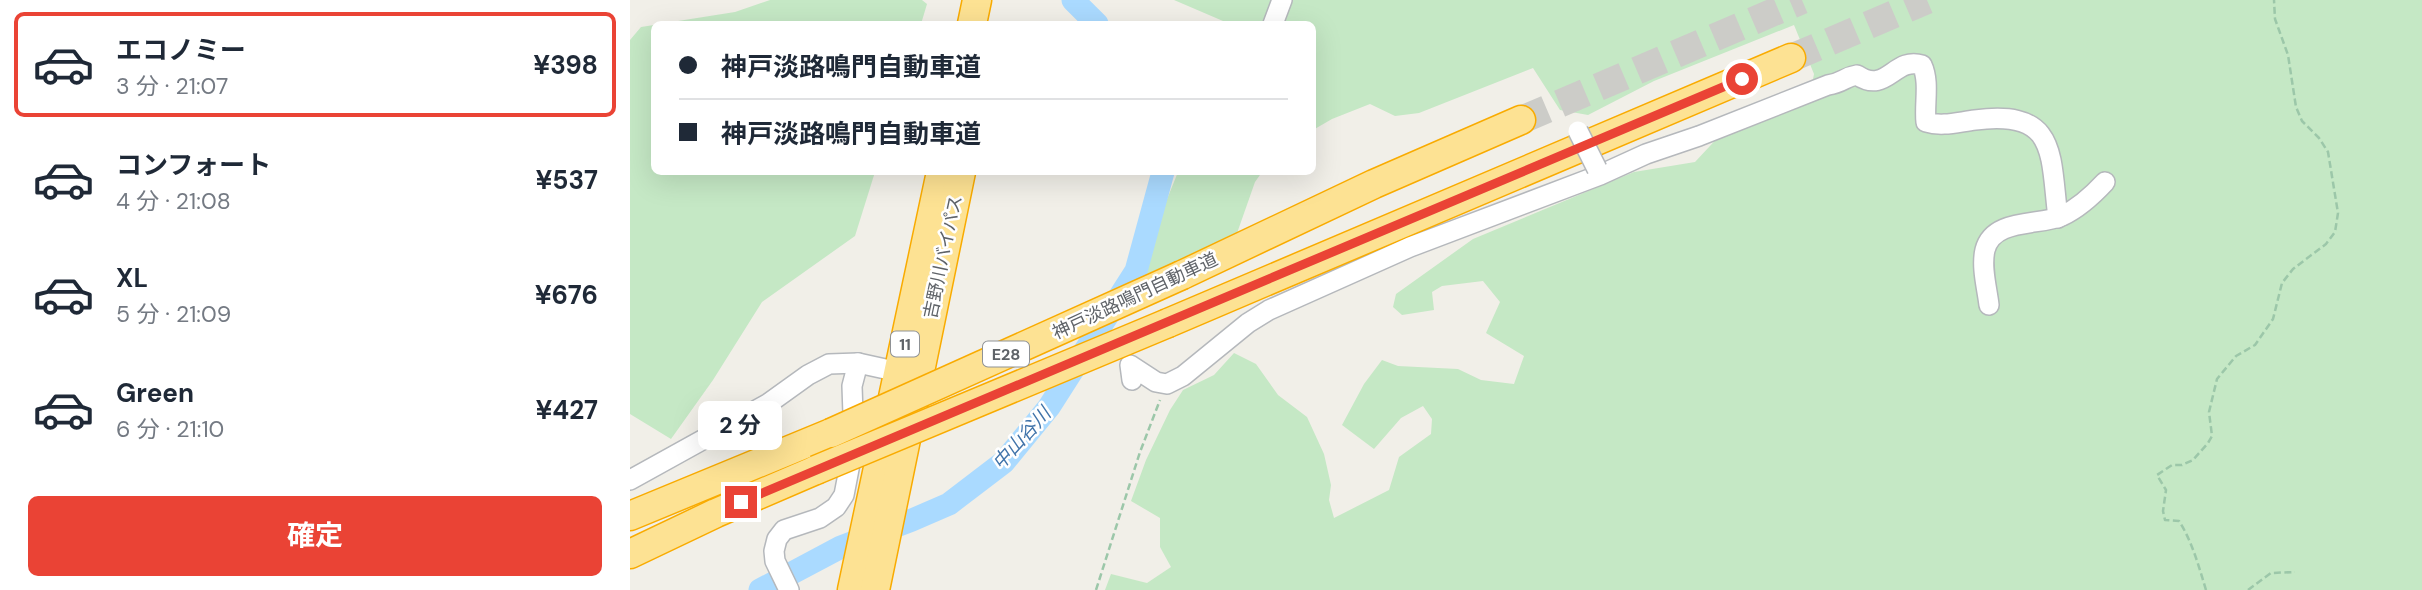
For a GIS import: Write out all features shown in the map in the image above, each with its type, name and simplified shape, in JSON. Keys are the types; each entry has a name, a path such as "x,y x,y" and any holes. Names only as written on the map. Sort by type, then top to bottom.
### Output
{"highway":[{"path":"973,21 977,0"},
{"path":"993,21 997,0"},
{"name":"神戸淡路鳴門自動車道","path":"630,554 816,470 1791,58"},
{"name":"神戸淡路鳴門自動車道","path":"630,516 831,433 1182,275 1374,184 1521,120"},
{"name":"吉野川バイパス","path":"880,512 899,372 940,175"},
{"name":"吉野川バイパス","path":"852,590 871,555 960,175"},
{"path":"630,563 716,513"},
{"name":"吉野川バイパス","path":"871,555 875,590"}],"street":[{"path":"1274,21 1282,0"},
{"path":"1132,380 1130,365 1156,382 1167,384 1183,376 1248,323 1269,310 1410,247 1598,172 1828,85 1841,83 1848,76 1857,75 1864,80 1875,81 1885,79 1904,64 1913,62 1922,65 1926,74 1926,122 1936,125 1977,119 2024,121 2039,130 2051,157 2058,218"},
{"path":"1578,131 1598,172"},
{"path":"1989,305 1984,262 1985,248 1992,238 2022,223 2058,218 2081,205 2105,182"},
{"path":"630,480 769,403 808,375 829,365 858,363 899,372"},
{"path":"789,590 775,561 777,539 784,530 820,517 836,507 844,495 854,443 852,386 858,363"}],"path":[{"path":"2206,590 2188,535 2179,521 2165,520 2163,510 2166,490 2157,475 2172,465 2182,465 2193,460 2208,443 2212,436 2209,412 2217,379 2235,356 2255,345 2273,319 2282,283 2293,270 2326,244 2335,232 2337,222 2338,213 2328,152 2319,138 2302,121 2296,107 2288,55 2275,19 2274,0"},
{"path":"1096,590 1140,452 1167,384"},
{"path":"2248,590 2271,573 2295,572"}],"green space":[{"path":"770,0 922,0 927,4 922,21 678,21 735,12"},
{"path":"1174,0 2422,0 2422,590 1105,590 1111,574 1147,583 1171,567 1160,547 1160,518 1131,501 1146,460 1170,410 1183,390 1214,375 1234,353 1256,364 1278,395 1307,417 1324,454 1331,485 1329,500 1334,518 1389,490 1399,457 1431,434 1432,419 1423,406 1401,418 1374,449 1342,425 1364,384 1382,360 1398,366 1458,369 1481,380 1514,384 1524,356 1486,333 1500,302 1483,281 1442,286 1432,292 1434,310 1402,315 1393,307 1396,294 1473,239 1634,172 1695,162 1723,132 1808,104 1814,74 1794,25 1654,81 1588,115 1560,110 1533,68 1419,113 1395,116 1370,104 1316,128 1316,21 1223,21"},
{"path":"651,25 651,175 874,175 855,236 762,302 713,380 671,439 630,414 630,40 641,27"},
{"path":"1177,175 1260,175 1236,236 1142,276 1150,258 1161,214"}],"waterway":[{"name":"中山谷川","path":"1073,0 1094,21"},
{"name":"中山谷川","path":"760,590 841,547 949,504 1004,462 1049,407 1136,271 1162,175"}],"tunnel":[{"path":"1521,120 1802,0"},
{"path":"1791,58 1927,0"}],"route":[{"path":"741,502 1742,79"}]}
